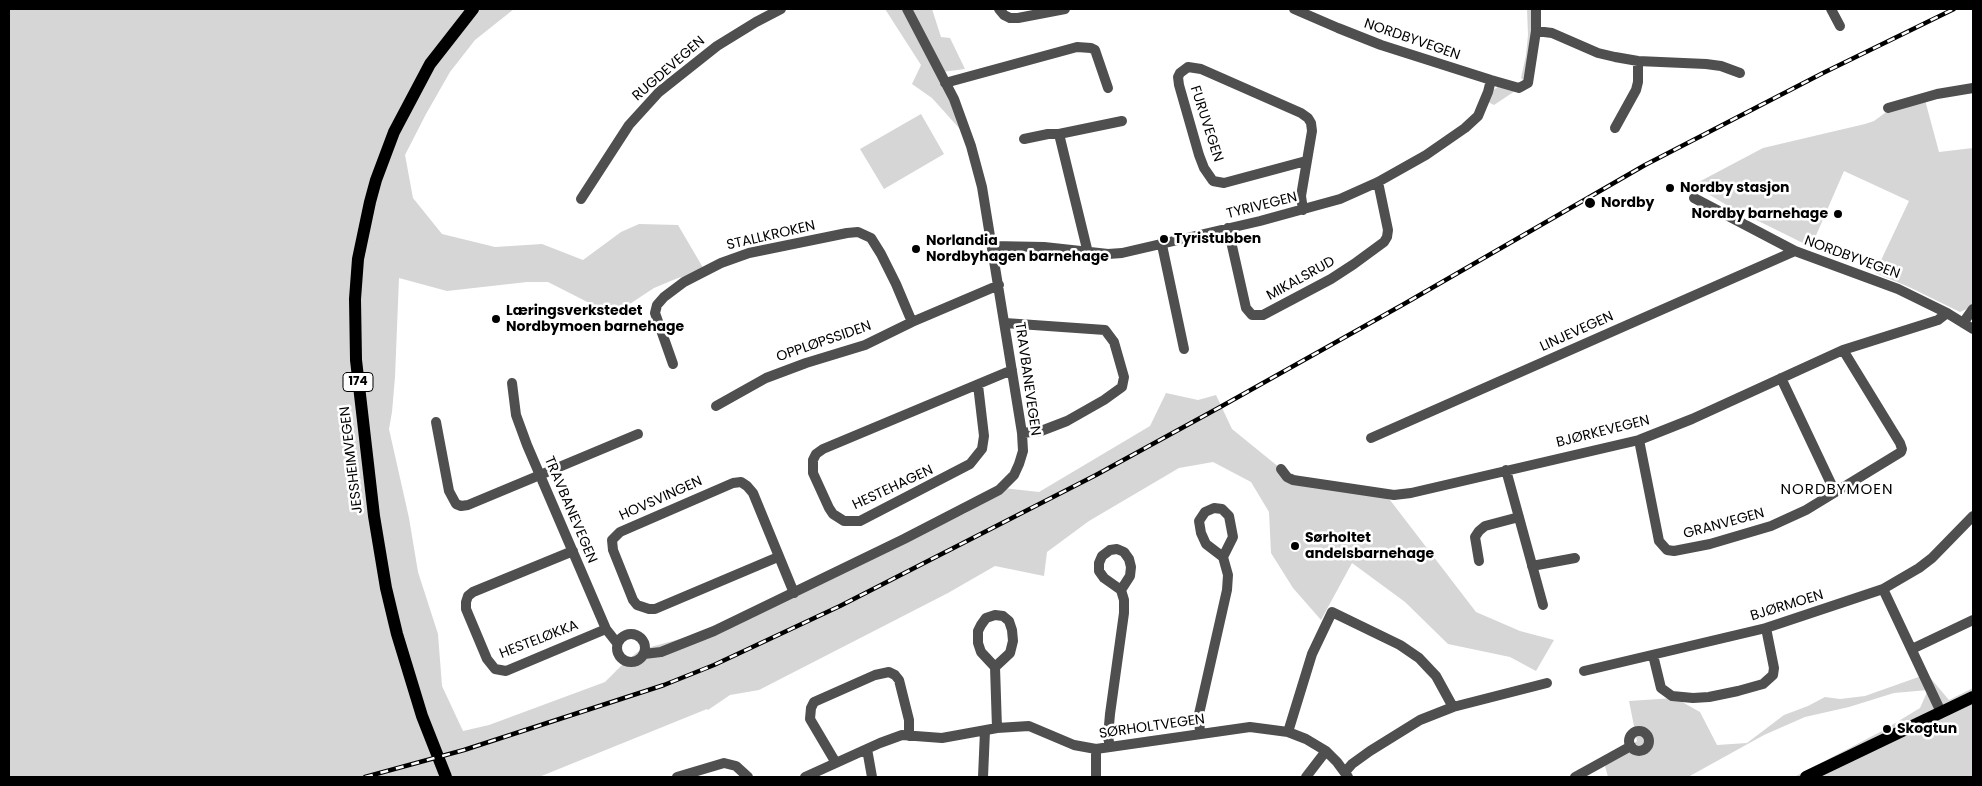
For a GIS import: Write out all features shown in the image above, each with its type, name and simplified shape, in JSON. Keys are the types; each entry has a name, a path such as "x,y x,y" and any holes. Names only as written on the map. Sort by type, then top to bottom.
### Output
{"main road":[{"name":"JESSHEIMVEGEN","path":"446,777 422,716 397,634 386,588 374,516 357,369 355,299 358,259 368,210 376,180 394,132 430,64 473,9"},
{"path":"1806,777 1973,697"}],"street":[{"name":"RUGDEVEGEN","path":"581,200 629,125 659,92 717,46 781,9"},
{"name":"TRAVBANEVEGEN","path":"644,654 661,652 706,634 794,593 999,490 1014,475 1020,464 1023,451 1022,433 1006,323 976,164 963,122 946,83 906,9"},
{"path":"999,9 1010,18 1065,9"},
{"name":"NORDBYVEGEN","path":"1294,9 1381,45 1519,88 1528,83 1536,31"},
{"path":"1536,9 1536,31 1552,33 1598,53 1638,61 1721,66 1740,73"},
{"path":"1831,9 1840,26"},
{"path":"946,83 1077,47 1095,50 1108,88"},
{"path":"1615,128 1636,90 1638,61"},
{"name":"FURUVEGEN","path":"1303,210 1301,196 1312,131 1311,123 1302,112 1201,69 1188,67 1180,73 1178,77 1179,86 1199,155 1204,168 1213,181 1224,183 1306,161"},
{"name":"TYRIVEGEN","path":"992,246 1044,247 1088,253 1122,253 1162,245 1340,199 1378,182 1443,145 1472,123 1484,104 1491,80"},
{"path":"1888,108 1937,94 1973,88"},
{"path":"1024,139 1122,121"},
{"path":"1059,134 1088,253"},
{"name":"MIKALSRUD","path":"1228,228 1246,308 1252,315 1264,315 1331,279 1384,242 1388,230 1378,182"},
{"name":"NORDBYVEGEN","path":"1694,198 1794,251 1898,289 1973,329"},
{"name":"STALLKROKEN","path":"673,364 655,313 657,305 664,297 684,282 720,263 749,253 847,233 858,232 871,238 896,284 912,322"},
{"path":"1162,245 1184,349"},
{"name":"LINJEVEGEN","path":"1371,438 1794,251"},
{"name":"OPPLØPSSIDEN","path":"716,406 766,378 806,363 857,348 999,284"},
{"path":"1963,323 1973,309"},
{"name":"BJØRKEVEGEN","path":"1281,469 1287,477 1293,480 1394,495 1411,493 1640,440 1692,419 1843,350 1938,320 1946,313"},
{"path":"1006,323 1105,330 1114,342 1124,377 1122,387 1104,400 1067,421 1041,431 1022,433"},
{"name":"GRANVEGEN","path":"1640,440 1659,541 1667,550 1674,552 1710,544 1771,526 1806,510 1902,449 1843,350"},
{"name":"HESTEHAGEN","path":"978,385 984,436 982,449 970,464 860,520 844,521 834,514 829,508 814,473 813,460 816,454 823,449 1012,370"},
{"path":"1781,378 1835,492"},
{"name":"TRAVBANEVEGEN","path":"512,383 516,415 540,475 606,628 617,643"},
{"path":"436,422 449,491 456,504 461,506 468,505 638,434"},
{"path":"1506,470 1543,605"},
{"name":"HOVSVINGEN","path":"778,557 649,610 637,605 633,600 612,540 620,532 733,483 741,482 753,493 794,593"},
{"path":"1200,734 1199,714 1227,590 1228,575 1223,557 1206,544 1201,533 1200,520 1205,512 1214,508 1222,509 1229,516 1232,525 1233,537 1223,557"},
{"path":"1479,561 1476,537 1478,531 1485,526 1519,517"},
{"name":"BJØRMOEN","path":"1584,671 1766,628 1883,589 1932,558 1973,518"},
{"name":"HESTELØKKA","path":"573,551 473,592 468,596 466,609 487,659 495,669 506,670 606,628"},
{"path":"1532,566 1575,558"},
{"path":"1883,589 1941,712"},
{"path":"1110,746 1108,737 1110,714 1124,613 1124,600 1121,590"},
{"path":"1288,732 1312,654 1332,612 1400,645 1419,658 1436,676 1453,707"},
{"path":"995,667 1010,653 1013,641 1009,621 1003,616 995,614 986,618 981,625 978,631 978,643 981,652 995,667 997,728"},
{"path":"1912,649 1973,620"},
{"path":"1653,655 1658,681 1666,694 1676,697 1693,698 1732,692 1763,684 1773,675 1774,668 1766,628"},
{"path":"627,634 639,636 644,641 644,654 636,661 625,661 618,654 617,643 621,637 627,634"},
{"path":"836,763 810,719 811,708 814,702 875,675 889,672 899,680 909,720 909,736"},
{"path":"1347,775 1364,755 1403,730 1453,707 1547,683"},
{"name":"SØRHOLTVEGEN","path":"805,777 893,738 909,736 942,738 997,728 1029,726 1074,745 1096,749 1250,727 1288,732 1306,739 1326,751 1347,775"},
{"path":"983,777 985,731"},
{"path":"1575,777 1631,746"},
{"path":"867,749 872,777"},
{"path":"1096,749 1096,777"},
{"path":"1306,777 1326,751"},
{"path":"677,777 724,763 736,766 748,777"}],"shaded area":[{"path":"9,9 514,9 475,40 450,72 426,114 405,155 413,198 442,234 495,247 542,244 583,260 621,232 639,224 678,225 705,271 678,278 654,288 613,315 548,282 527,282 447,291 399,278 395,377 389,429 409,518 418,572 438,634 442,686 463,731 489,725 605,682 640,650 705,632 879,555 966,513 1003,488 1039,492 1150,426 1166,393 1198,400 1216,395 1232,429 1280,468 1306,480 1353,484 1390,500 1476,612 1520,631 1554,640 1536,671 1510,657 1448,644 1405,602 1352,563 1321,620 1293,588 1271,553 1269,512 1251,482 1213,462 1179,468 1089,521 1047,552 1044,576 995,566 948,593 759,690 730,695 708,710 539,777 9,777"},
{"path":"885,9 932,9 941,37 950,38 965,69 942,72 968,138 932,98 912,84 921,65"},
{"path":"1527,9 1532,9 1531,41 1525,79 1523,80 1521,78 1528,35"},
{"path":"1498,87 1515,91 1494,105 1488,102 1493,90"},
{"path":"1925,100 1939,152 1973,148 1973,303 1969,308 1960,312 1875,273 1909,201 1844,171 1811,247 1730,207 1693,185 1763,148 1865,124 1874,121 1889,110"},
{"path":"921,114 944,154 884,189 860,149"},
{"path":"1927,674 1949,700 1973,688 1973,777 1794,777 1882,731 1920,708 1928,690 1894,693 1849,707 1805,717 1764,735 1688,777 1608,777 1605,766 1637,741 1629,701 1675,698 1700,712 1717,745 1747,743 1784,715 1825,697 1840,699 1865,696"}],"railway":[{"path":"365,777 464,750 664,685 714,665 840,606 1096,475 1222,406 1645,165 1823,73 1954,9"}],"place":[{"name":"Nordby stasjon","path":"1670,188"},
{"name":"Nordby","path":"1590,203"},
{"name":"Nordby barnehage","path":"1838,214"},
{"name":"Tyristubben","path":"1164,239"},
{"name":"Norlandia Nordbyhagen barnehage","path":"916,249"},
{"name":"Læringsverkstedet Nordbymoen barnehage","path":"496,319"},
{"name":"Sørholtet andelsbarnehage","path":"1295,546"},
{"name":"Skogtun","path":"1887,729"}],"district":[{"name":"NORDBYMOEN","path":"1837,490"}]}
